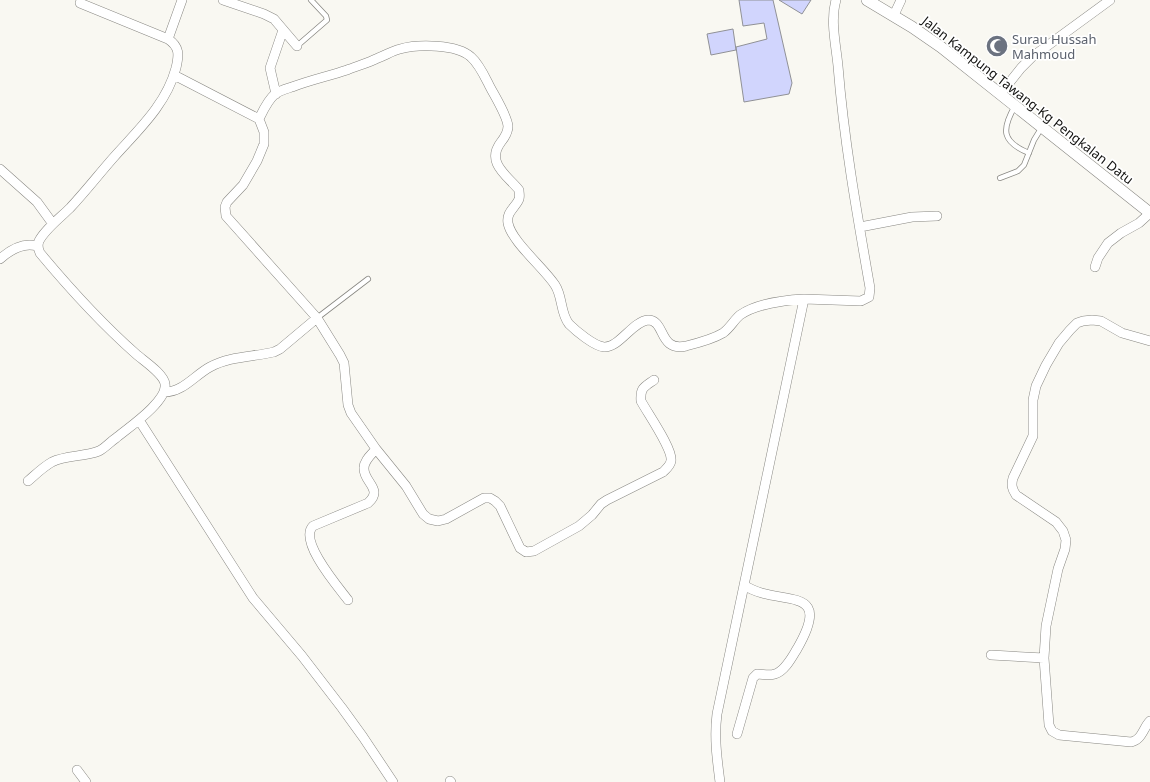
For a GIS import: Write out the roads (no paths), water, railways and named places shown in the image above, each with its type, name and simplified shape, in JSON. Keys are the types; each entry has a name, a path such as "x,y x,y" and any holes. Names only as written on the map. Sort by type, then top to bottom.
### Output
{"street":[{"path":"168,39 182,0"},
{"path":"223,0 274,19 297,46"},
{"path":"259,120 263,109 276,94 300,84 377,59 391,52 407,47 450,48 462,51 471,57 480,68 508,126 506,136 498,146 496,162 501,170 519,190 520,198 509,212 507,219 508,225 526,251 555,284 566,319 570,325 598,346 607,347 638,324 647,320 654,322 659,327 668,343 673,346 685,346 723,333 740,316 774,302 804,299 861,301 869,297 870,288 841,106 833,8 836,0"},
{"name":"Jalan Kampung Tawang-Kg Pengkalan Datu","path":"867,0 894,15 941,47 1001,93 1015,106 1150,213"},
{"path":"894,15 901,0"},
{"path":"1001,93 1021,68 1032,58 1110,0"},
{"path":"28,482 52,462 67,457 82,456 99,450 139,420 161,397 164,392 165,383 164,378 124,344 87,308 40,253 38,246 40,240 53,224 70,208 154,113 166,95 174,75 177,62 178,48 175,43 80,2"},
{"path":"276,94 270,68 284,30"},
{"path":"174,75 259,120 264,132 264,144 257,161 243,185 227,202 225,207 226,216 317,318 344,363 348,405 351,413 376,449 406,486 423,514 429,519 438,521 446,519 484,498 490,498 500,506 520,548 526,552 530,552 579,526 592,515 601,504 663,472 669,466 671,461 668,448 641,402 641,392 644,387 654,380"},
{"path":"0,169 37,202 53,224"},
{"path":"1095,267 1098,258 1108,243 1121,233 1139,223 1150,213"},
{"path":"860,227 912,217 937,216"},
{"path":"0,259 21,246 28,244 38,246"},
{"path":"720,782 715,749 716,719 804,299"},
{"path":"164,392 177,390 209,367 218,363 234,358 274,352 280,349 317,318"},
{"path":"1150,341 1122,333 1101,321 1083,321 1077,323 1070,330 1059,343 1036,386 1033,400 1033,436 1013,478 1012,485 1016,495 1056,522 1063,531 1066,540 1065,549 1058,569 1046,626 1044,658 1049,725 1052,732 1059,735 1131,742 1136,741 1139,738 1150,721"},
{"path":"139,420 254,598 302,656 342,708 393,782"},
{"path":"348,600 318,561 311,540 310,529 313,526 372,499 375,494 374,490 364,468 366,460 376,449"},
{"path":"737,734 753,678 757,674 775,675 780,672 791,659 800,644 810,618 810,610 805,604 794,599 755,591 744,585"},
{"path":"991,655 1044,658"},
{"path":"77,770 86,782"}],"lane":[{"path":"297,46 327,20 326,16 310,0"},
{"path":"1015,106 1007,122 1007,136 1010,143 1016,148 1029,153"},
{"path":"1000,178 1018,171 1024,165 1034,140 1042,127"},
{"path":"317,318 368,279"}],"place":[{"name":"Surau Hussah Mahmoud","path":"997,46"}]}
